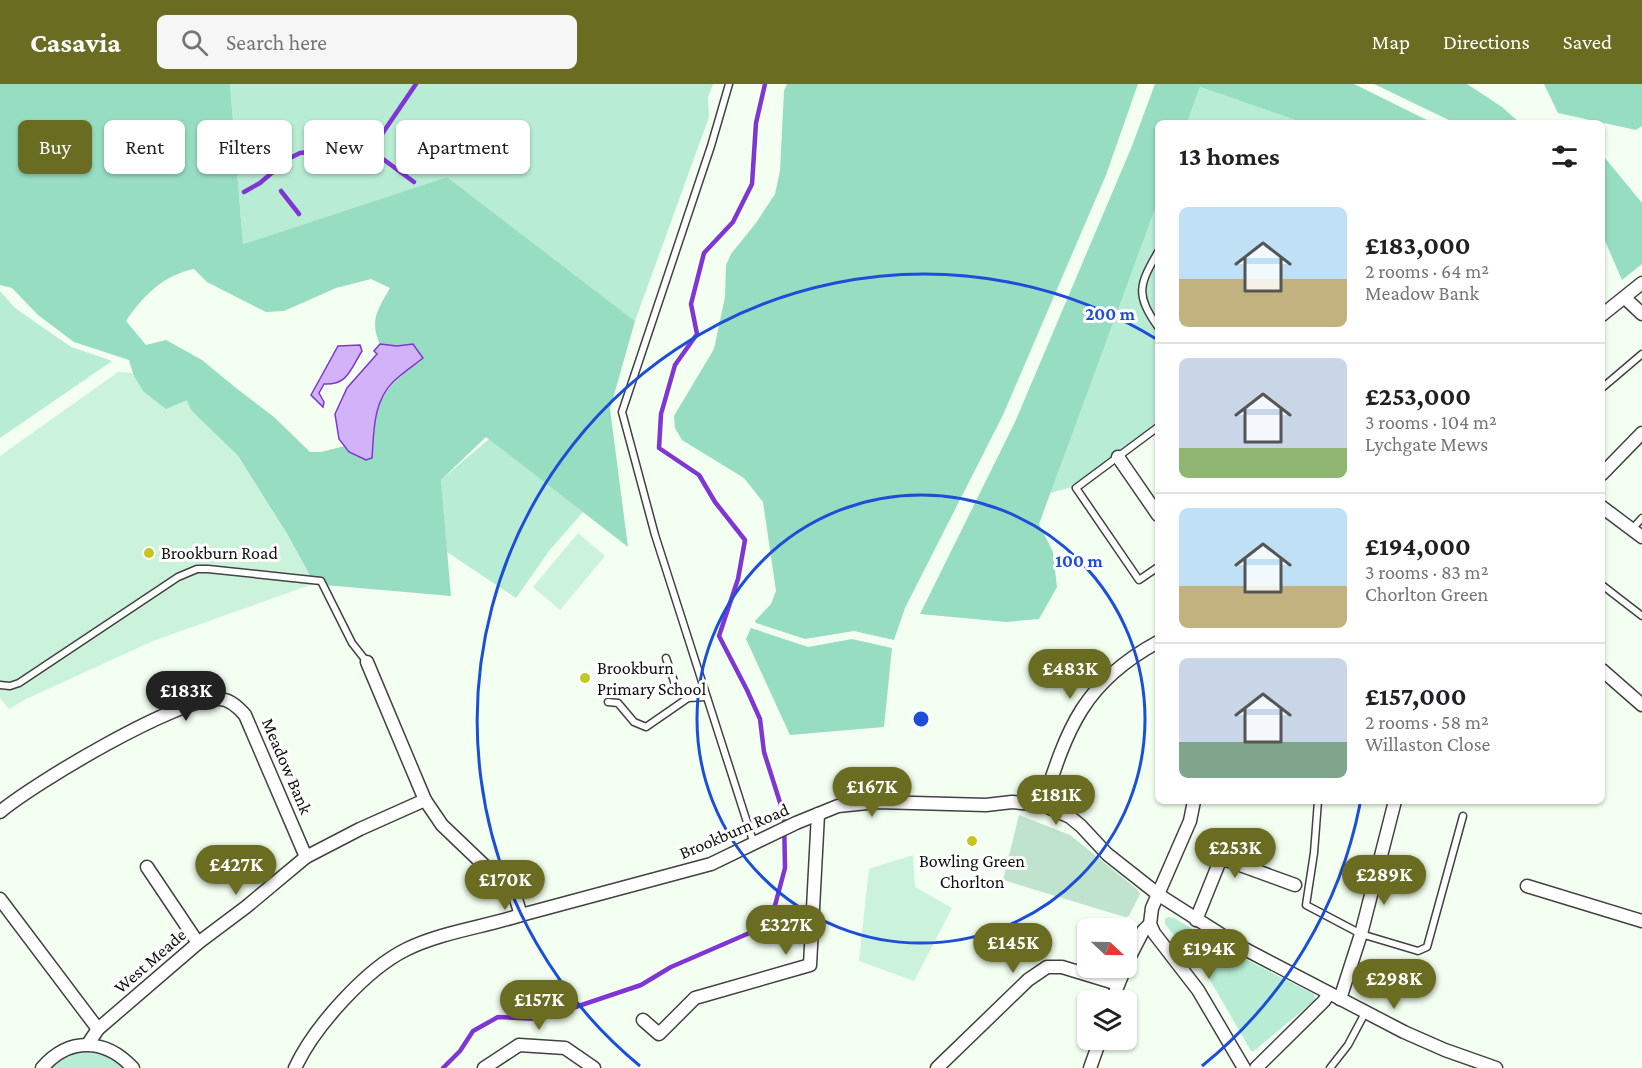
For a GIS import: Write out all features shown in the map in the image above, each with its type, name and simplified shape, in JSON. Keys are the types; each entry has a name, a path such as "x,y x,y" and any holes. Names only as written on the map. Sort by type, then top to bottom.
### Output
{"street":[{"path":"1605,313 1642,283"},
{"path":"1625,298 1642,314"},
{"path":"1605,471 1642,433"},
{"path":"1118,457 1155,511"},
{"path":"1605,509 1637,533"},
{"path":"1043,805 1068,733 1091,694 1122,665 1155,644"},
{"path":"367,662 425,800 442,825 510,890 516,899 521,915"},
{"path":"1605,673 1642,705"},
{"name":"Meadow Bank","path":"0,812 87,756 165,714 192,704 219,698 238,707 245,715 306,857"},
{"name":"West Meade","path":"88,1044 98,1029 198,943 306,857 360,829 425,800"},
{"name":"Brookburn Road","path":"295,1068 328,1016 366,978 406,950 451,933 690,871 711,864 838,806 877,802 986,805 1019,802 1043,805 1070,817 1107,854 1159,895 1239,946 1445,1050 1496,1068"},
{"path":"1193,804 1190,821 1152,908 1150,924 1154,933 1198,990 1245,1068"},
{"path":"1340,999 1361,934 1394,804"},
{"path":"643,1020 659,1034 695,998 810,965 818,814"},
{"path":"1196,920 1221,858 1296,885"},
{"path":"147,867 198,943"},
{"path":"1527,886 1642,921"},
{"path":"0,899 4,912 98,1029"},
{"path":"1137,944 1150,924"},
{"path":"938,1068 1028,980 1047,967 1062,967 1118,984"},
{"path":"1116,990 1121,978"},
{"path":"1256,1068 1324,1001 1329,993"},
{"path":"42,1068 52,1057 68,1047 88,1044 106,1048 122,1057 133,1068"},
{"path":"484,1068 519,1045 565,1048 594,1068"},
{"path":"1090,1068 1096,1050"}],"lane":[{"path":"729,84 711,147 622,412 641,487 706,697 760,841"},
{"path":"1155,258 1142,284 1141,296 1155,322"},
{"path":"1605,385 1642,354"},
{"path":"1155,429 1076,488 1139,580 1155,569"},
{"path":"1637,533 1642,518"},
{"path":"0,685 10,686 19,683 178,577 197,569 321,581 352,643 367,662"},
{"path":"1605,587 1642,616"},
{"path":"666,658 677,690 688,698"},
{"path":"608,702 618,703 634,722 646,727 688,698 706,697"},
{"path":"1318,804 1314,853 1306,905 1361,934 1418,951 1427,947 1463,816"},
{"path":"1332,1067 1348,1045 1366,1012"}],"green space":[{"path":"0,84 230,84 233,120 197,120 197,174 237,174 243,244 447,177 635,321 610,409 628,547 486,437 441,480 451,596 313,584 287,534 238,456 209,428 153,441 129,360 74,342 38,315 12,288 0,285","holes":["194,269 207,282 266,312 284,311 336,288 371,279 390,288 376,315 375,328 380,344 397,346 413,344 423,358 396,381 382,400 375,422 372,457 350,452 345,446 321,452 310,452 274,417 202,360 166,340 146,345 126,321 139,303 163,281"]},
{"path":"230,84 713,84 708,97 709,117 635,321 447,177 243,244 237,174 292,174 292,120 233,120"},
{"path":"787,84 1138,84 1106,175 1003,415 905,608 894,640 854,631 805,639 756,623 755,621 771,604 776,591 763,502 744,478 682,440 675,428 674,416 714,349 725,297 726,265 731,254 756,223 775,194 780,171 784,91"},
{"path":"1155,84 1354,84 1427,120 1295,120 1200,87 1188,120 1155,120 1155,209 1039,524 1053,552 1057,587 1039,619 1006,622 920,614 1015,422 1132,146"},
{"path":"1374,84 1467,84 1502,107 1517,120 1449,120"},
{"path":"1544,84 1642,84 1642,126 1636,130 1605,123 1605,120 1590,120 1558,113"},
{"path":"1200,87 1295,120 1188,120"},
{"path":"1605,158 1642,203 1642,264 1622,280 1605,241"},
{"path":"1155,209 1155,425 1072,487 1050,493"},
{"path":"0,291 15,308 71,347 112,361 0,438"},
{"name":"Brookburn Road","path":"118,372 132,373 144,392 166,409 187,400 191,410 238,456 287,534 313,584 153,641 9,709 0,698 0,456"},
{"path":"489,439 583,512 549,551 516,598 447,552 441,480"},
{"path":"578,533 605,556 560,610 533,587"},
{"path":"751,628 808,647 852,639 892,648 884,727 790,735 746,639"},
{"path":"1019,815 1070,835 1138,890 1140,894 1129,916 1118,915 1003,880"},
{"path":"913,855 915,887 952,908 914,981 859,961 869,869"},
{"path":"1174,918 1233,953 1314,994 1315,1000 1254,1051 1251,1051 1210,980 1165,924 1165,919"},
{"path":"82,1052 104,1056 123,1068 51,1068 66,1057"}],"shaded area":[{"path":"380,344 397,346 413,344 423,358 386,390 376,417 372,458 366,460 349,452 339,439 335,414 347,388 377,354 374,351"},
{"path":"360,345 362,351 348,375 338,382 324,384 319,393 324,402 323,407 311,395 338,346"}],"waterway":[{"path":"244,192 260,183 288,159 300,153 365,146 382,134 416,84"},
{"path":"443,1068 460,1051 473,1031 498,1017 540,1019 641,985 671,967 770,924 785,868 784,815 764,752 760,719 719,636 738,579 745,540 715,502 699,475 659,448 661,414 675,365 697,334 691,304 704,253 733,222 752,184 756,123 765,84"},
{"path":"384,160 414,182"},
{"path":"281,191 299,214"}],"place":[{"name":"Brookburn Road","path":"149,553"},
{"name":"Brookburn Primary School","path":"585,678"},
{"name":"Bowling Green Chorlton","path":"972,841"}]}
